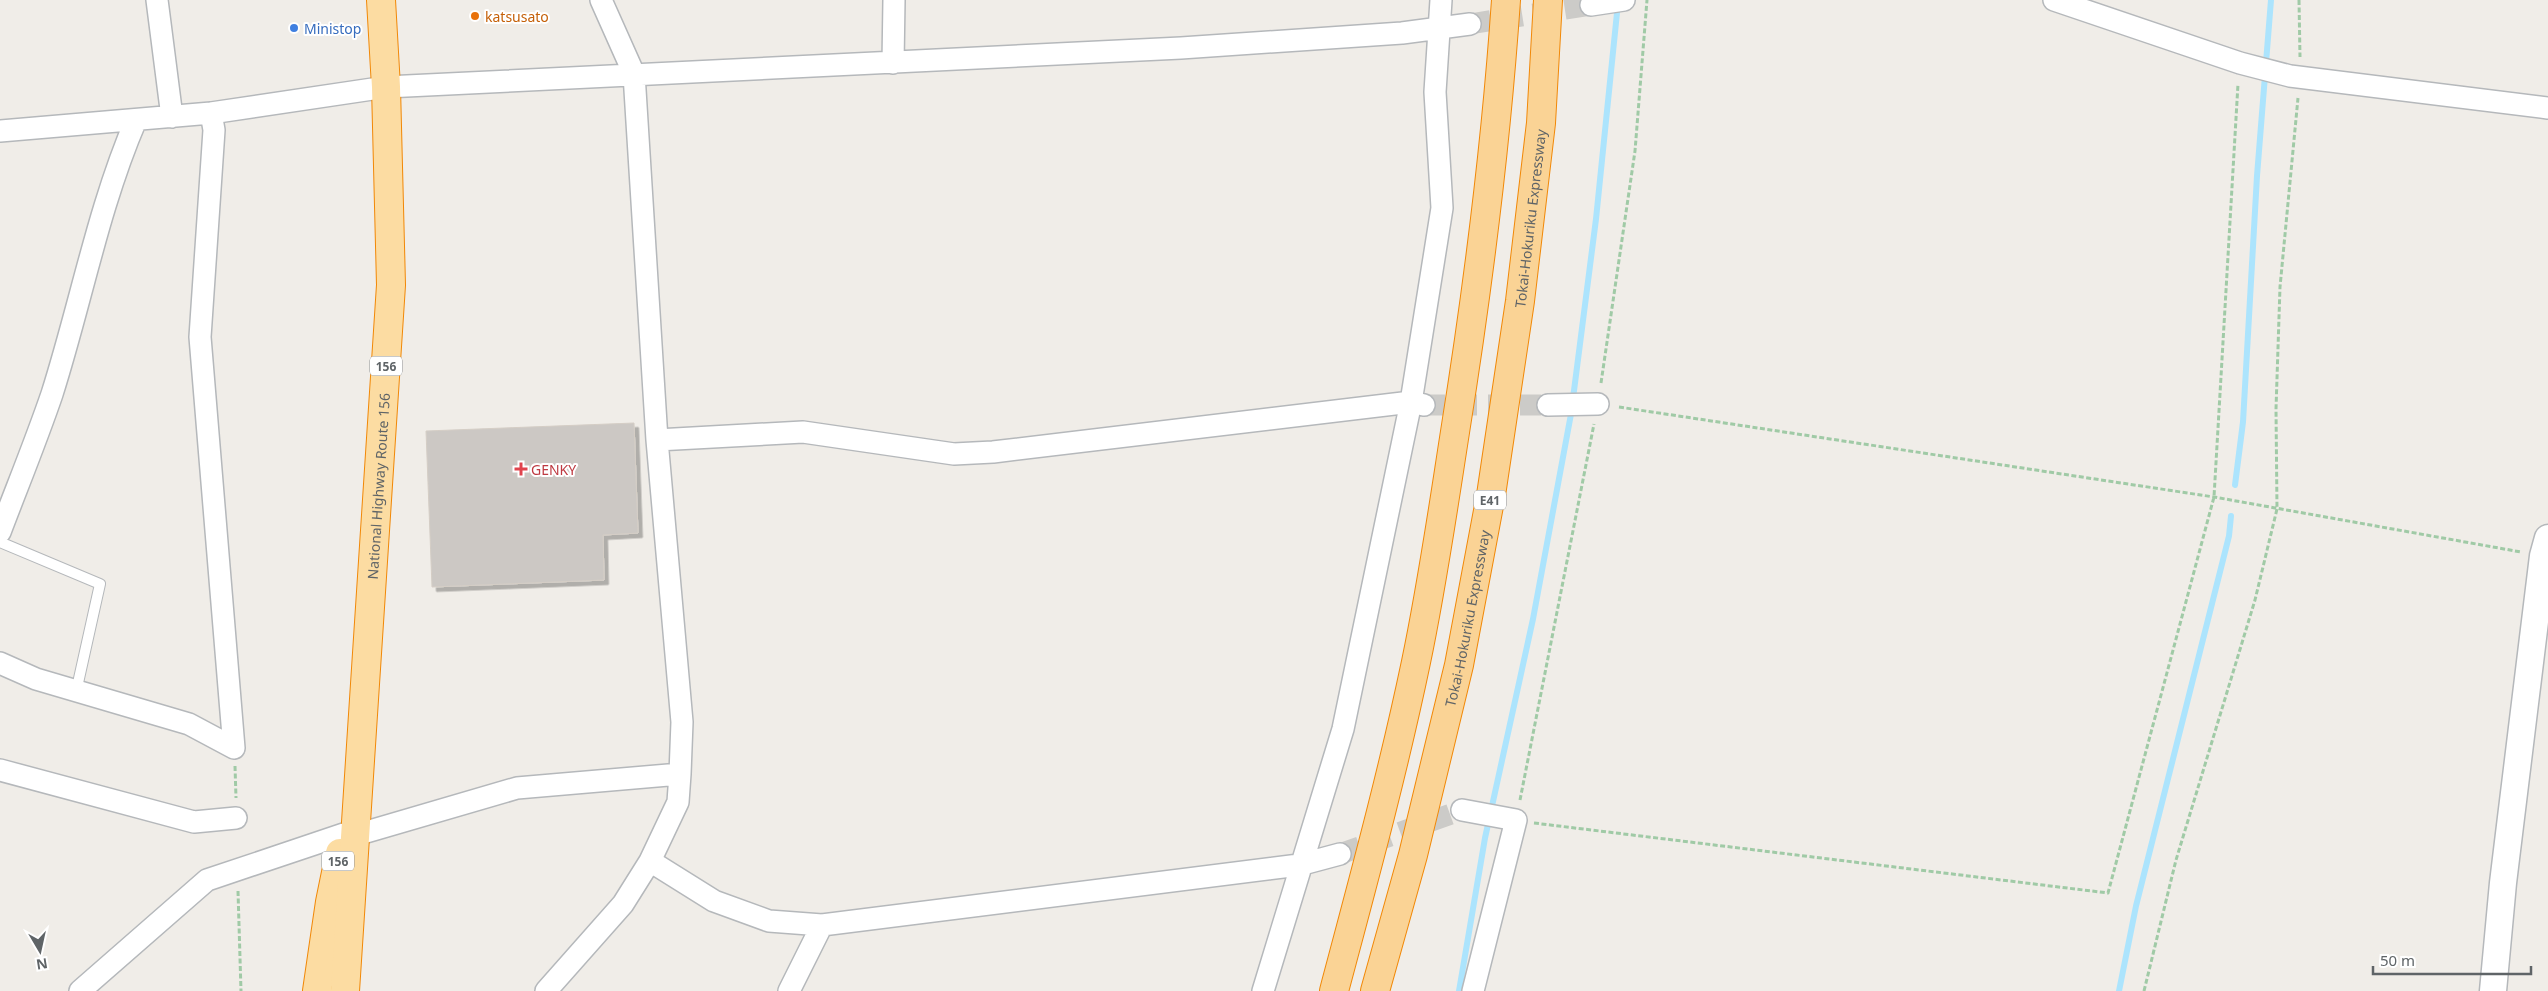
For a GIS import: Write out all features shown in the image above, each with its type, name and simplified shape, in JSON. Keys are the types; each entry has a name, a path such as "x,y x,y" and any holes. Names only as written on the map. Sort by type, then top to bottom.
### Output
{"highway":[{"name":"National Highway Route 156","path":"345,991 350,835 362,731 391,286 386,87 381,0"},
{"path":"1334,991 1370,856 1416,661 1447,486 1478,286 1498,118 1506,0"},
{"name":"Tokai-Hokuriku Expressway","path":"1375,991 1412,855 1459,665 1491,494 1520,301 1541,123 1548,0"},
{"name":"National Highway Route 156","path":"317,991 330,902 350,835"},
{"path":"1323,991 1370,856"}],"street":[{"path":"158,0 172,117"},
{"path":"546,991 623,904 650,860 678,802 680,774 682,722 657,440 634,74 601,0"},
{"path":"893,63 894,0"},
{"path":"1263,991 1299,865 1342,729 1417,403 1442,208 1435,92 1441,0"},
{"path":"1594,4 1624,0"},
{"path":"2054,0 2245,65 2295,77 2548,108"},
{"path":"0,131 211,113 386,87 1181,48 1439,29 1470,24"},
{"path":"0,663 36,679 76,692 189,724 234,748 200,337 214,130 211,113"},
{"path":"0,532 52,394 90,258 126,143 136,120"},
{"path":"657,440 803,432 954,454 993,452 1417,403"},
{"path":"1553,404 1593,404"},
{"path":"2493,991 2503,882 2546,551"},
{"path":"0,770 194,822 236,818"},
{"path":"80,991 207,880 350,835 517,788 680,774"},
{"path":"1469,811 1510,819 1473,991"},
{"path":"650,860 714,901 769,921 822,925 1299,865 1340,854"},
{"path":"789,991 822,925"}],"lane":[{"path":"0,542 100,584 76,692"}],"path":[{"path":"1647,0 1634,151 1593,404 1510,819 2108,893 2214,497 2245,65"},
{"path":"2144,991 2176,860 2255,600 2277,509 2276,409 2280,286 2299,0"},
{"path":"1593,404 2214,497 2277,509 2546,551"}],"building":[{"path":"634,423 638,533 603,535 604,580 432,587 426,431"}],"waterway":[{"path":"2235,485 2243,422 2257,176 2271,0"},
{"path":"1459,991 1485,838 1533,619 1571,414 1596,219 1618,3"},
{"path":"2119,991 2136,906 2229,536 2231,516"}],"tunnel":[{"path":"1470,24 1591,5"},
{"path":"1424,405 1548,405"},
{"path":"1340,854 1462,810"}],"place":[{"name":"katsusato","path":"475,16"},
{"name":"Ministop","path":"294,28"},
{"name":"GENKY","path":"521,469"}]}
